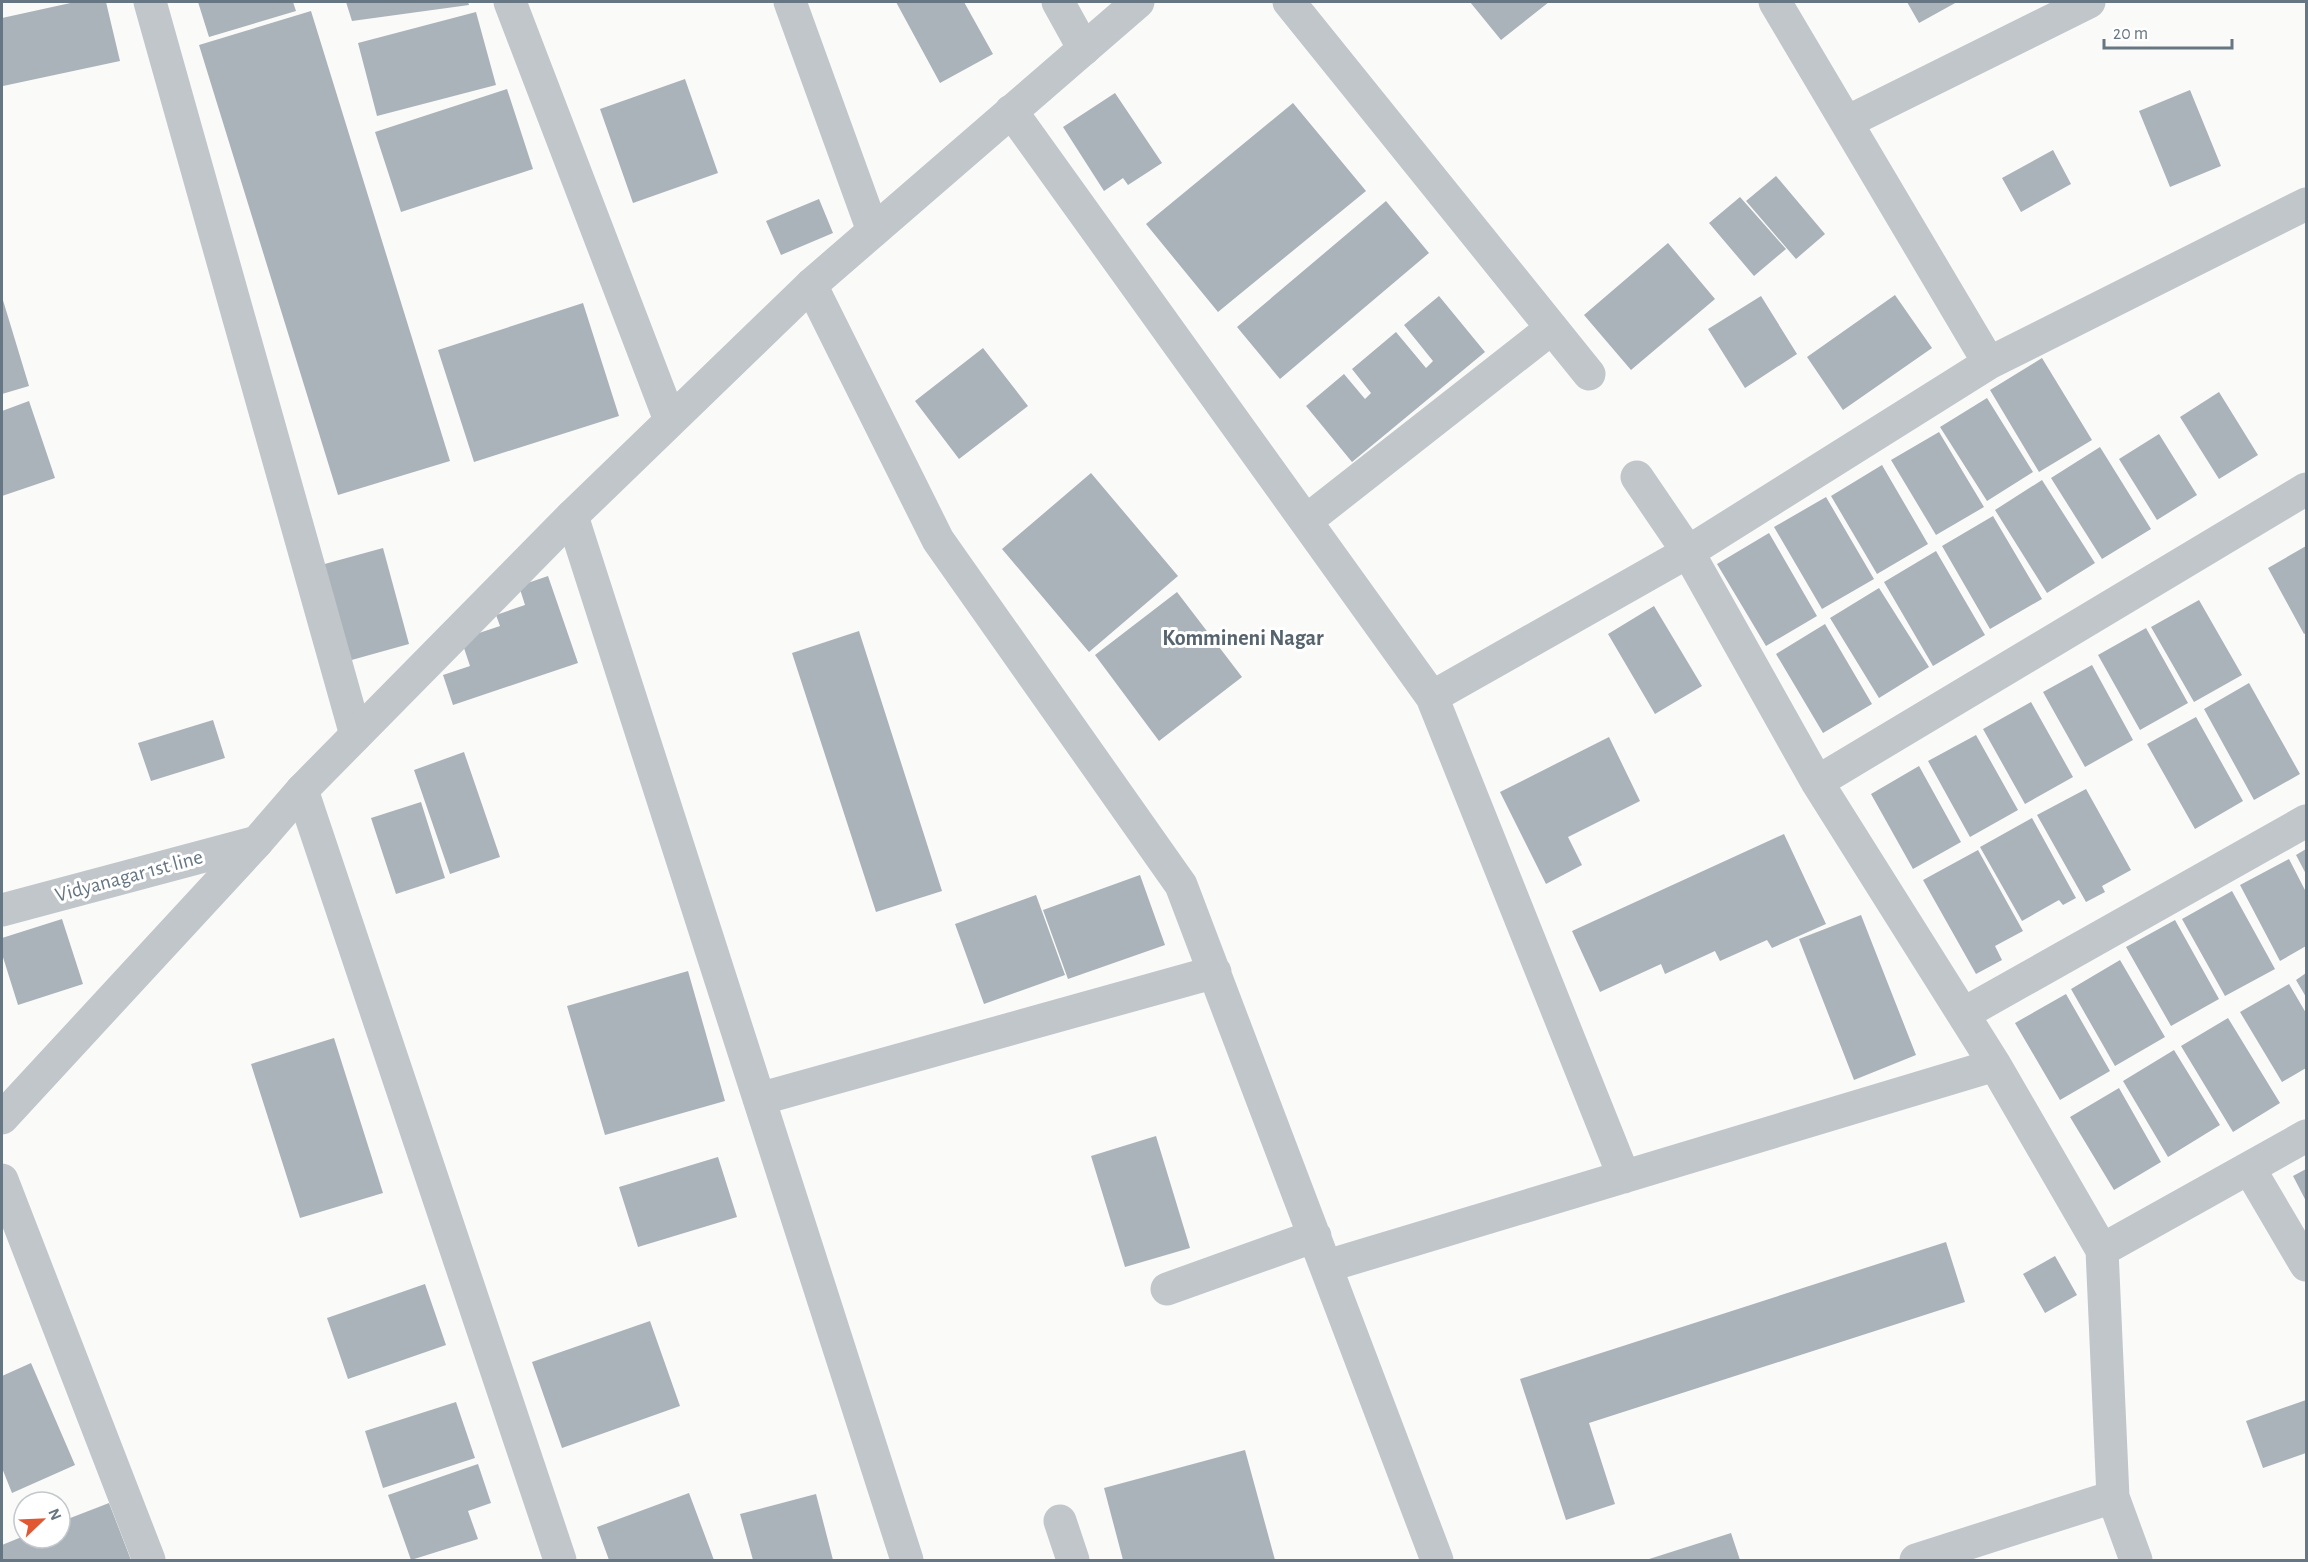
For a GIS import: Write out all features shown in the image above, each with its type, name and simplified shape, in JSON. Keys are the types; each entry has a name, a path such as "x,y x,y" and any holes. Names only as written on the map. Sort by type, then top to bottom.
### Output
{"street":[{"path":"150,2 356,735"},
{"path":"510,2 670,420"},
{"path":"790,2 873,231"},
{"path":"1058,2 1084,49"},
{"path":"2,1118 257,842 302,790 572,516 811,285 1138,2"},
{"path":"1289,2 1589,374"},
{"path":"1775,2 1989,363"},
{"path":"1847,122 2089,2"},
{"path":"1011,111 1432,697 1624,1177"},
{"path":"1432,697 1688,552 1989,363 2307,204"},
{"path":"811,285 938,540 1181,885 1437,1560"},
{"path":"1306,521 1552,328"},
{"path":"1637,477 1688,552 1818,782 1965,1013 2102,1250 2113,1497 2136,1560"},
{"path":"1818,782 2307,489"},
{"path":"572,516 907,1560"},
{"path":"302,790 560,1560"},
{"path":"1965,1013 2307,821"},
{"name":"Vidyanagar 1st line","path":"4,901 257,842"},
{"path":"759,1099 1215,972"},
{"path":"1327,1266 1995,1065"},
{"path":"2102,1250 2307,1136"},
{"path":"2249,1168 2307,1264"},
{"path":"2,1180 149,1560"},
{"path":"1167,1289 1315,1236"},
{"path":"1916,1560 2113,1497"},
{"path":"1060,1521 1073,1560"}],"building":[{"path":"75,2 106,2 120,61 3,86 2,18"},
{"path":"198,2 293,2 296,11 209,37"},
{"path":"346,2 468,2 469,5 352,21"},
{"path":"896,2 964,2 993,54 940,83"},
{"path":"1470,2 1549,2 1501,40"},
{"path":"1907,2 1957,2 1919,23"},
{"path":"311,11 450,461 338,495 199,45"},
{"path":"476,12 496,85 377,116 358,43"},
{"path":"685,79 718,173 633,203 600,109"},
{"path":"507,89 533,169 401,212 375,132"},
{"path":"2190,90 2221,166 2170,187 2139,111"},
{"path":"1115,93 1162,163 1128,185 1123,178 1104,191 1063,127"},
{"path":"1293,103 1366,191 1218,312 1146,224"},
{"path":"2053,150 2071,184 2021,212 2002,178"},
{"path":"1776,176 1825,234 1796,259 1746,201"},
{"path":"1740,197 1786,249 1754,276 1709,223"},
{"path":"819,199 833,233 781,255 766,221"},
{"path":"1386,201 1429,253 1280,379 1237,327"},
{"path":"1668,243 1715,299 1631,370 1584,315"},
{"path":"1895,295 1932,348 1843,410 1807,357"},
{"path":"1439,296 1485,352 1352,462 1306,406 1344,374 1365,399 1371,393 1352,369 1396,332 1426,368 1433,361 1404,325"},
{"path":"1761,296 1797,354 1745,388 1708,329"},
{"path":"2,297 29,386 2,394"},
{"path":"583,303 619,416 474,462 438,350"},
{"path":"983,348 1028,406 959,459 915,401"},
{"path":"2042,358 2092,440 2039,472 1990,390"},
{"path":"2219,392 2258,455 2219,479 2180,417"},
{"path":"1987,398 2033,472 1987,501 1940,427"},
{"path":"29,401 55,478 2,496 2,411"},
{"path":"1939,432 1984,507 1936,535 1891,460"},
{"path":"2159,434 2197,495 2157,520 2119,459"},
{"path":"2100,447 2151,529 2102,559 2051,478"},
{"path":"1882,465 1928,544 1877,574 1831,496"},
{"path":"1091,473 1178,576 1089,652 1002,549"},
{"path":"2042,480 2095,563 2047,593 1995,510"},
{"path":"1826,497 1874,579 1822,609 1774,527"},
{"path":"1993,516 2042,599 1990,629 1942,546"},
{"path":"1769,533 1817,616 1766,646 1717,564"},
{"path":"2306,546 2306,633 2304,634 2268,568"},
{"path":"383,548 409,644 348,661 321,565"},
{"path":"1936,551 1985,635 1933,666 1884,582"},
{"path":"548,576 578,663 453,705 443,675 470,666 461,639 500,626 496,615 525,605 519,586"},
{"path":"1879,588 1929,667 1879,698 1830,618"},
{"path":"1177,592 1242,677 1159,741 1095,655"},
{"path":"2199,600 2242,675 2194,702 2151,627"},
{"path":"1654,606 1702,686 1655,714 1608,634"},
{"path":"1825,624 1872,704 1823,733 1776,654"},
{"path":"2146,628 2188,703 2140,730 2098,655"},
{"path":"859,631 942,891 876,912 792,653"},
{"path":"2092,665 2133,740 2085,767 2043,692"},
{"path":"2249,683 2300,774 2254,800 2204,709"},
{"path":"2031,702 2073,777 2025,804 1983,729"},
{"path":"2196,717 2243,801 2195,829 2147,744"},
{"path":"213,720 225,758 151,781 138,743"},
{"path":"1976,735 2018,810 1970,837 1928,761"},
{"path":"1609,737 1640,801 1568,837 1582,865 1546,884 1500,792"},
{"path":"464,752 500,857 450,874 414,770"},
{"path":"1919,766 1961,842 1913,869 1871,794"},
{"path":"2086,789 2131,870 2102,886 2105,892 2086,902 2037,815"},
{"path":"421,802 445,878 396,894 371,818"},
{"path":"2032,818 2076,898 2063,905 2059,900 2022,921 1980,847"},
{"path":"1784,834 1826,924 1772,948 1767,940 1720,961 1715,951 1665,974 1661,964 1600,992 1572,931"},
{"path":"2306,849 2306,874 2296,855"},
{"path":"1978,850 2023,931 1995,946 2002,960 1976,974 1923,880"},
{"path":"2289,859 2306,892 2306,946 2280,961 2240,885"},
{"path":"1140,875 1165,945 1068,979 1043,910"},
{"path":"2232,891 2275,969 2225,996 2182,919"},
{"path":"1036,895 1065,975 984,1004 955,924"},
{"path":"1861,915 1916,1055 1854,1080 1799,939"},
{"path":"62,919 83,984 18,1005 2,954 2,938"},
{"path":"2175,920 2219,999 2171,1026 2126,947"},
{"path":"2120,960 2165,1037 2115,1066 2071,989"},
{"path":"688,971 725,1101 605,1135 567,1006"},
{"path":"2306,973 2306,997 2296,980"},
{"path":"2289,984 2306,1013 2306,1068 2282,1082 2240,1012"},
{"path":"2066,994 2110,1071 2060,1100 2015,1023"},
{"path":"2228,1018 2280,1103 2233,1132 2181,1046"},
{"path":"334,1038 383,1193 300,1218 251,1064"},
{"path":"2174,1050 2220,1125 2168,1157 2123,1081"},
{"path":"2119,1088 2161,1162 2114,1190 2070,1117"},
{"path":"1156,1136 1190,1248 1125,1267 1091,1156"},
{"path":"718,1157 737,1217 638,1247 619,1187"},
{"path":"2306,1169 2306,1201 2293,1176"},
{"path":"1946,1242 1965,1302 1589,1423 1615,1504 1566,1520 1520,1379"},
{"path":"2055,1256 2077,1295 2045,1313 2023,1274"},
{"path":"425,1284 446,1345 348,1379 327,1318"},
{"path":"650,1321 680,1406 562,1448 532,1362"},
{"path":"31,1363 75,1465 19,1490 12,1490 12,1493 2,1468 2,1376"},
{"path":"2306,1400 2306,1453 2263,1468 2246,1421"},
{"path":"456,1402 475,1458 383,1488 365,1431"},
{"path":"1245,1450 1275,1560 1123,1560 1104,1488"},
{"path":"478,1464 491,1503 468,1511 478,1539 411,1560 388,1495"},
{"path":"689,1493 714,1560 609,1560 597,1527"},
{"path":"816,1494 833,1560 753,1560 740,1514"},
{"path":"109,1503 131,1560 2,1560 2,1545 12,1541 12,1550 72,1550 72,1517"},
{"path":"1731,1533 1740,1560 1646,1560"}],"district":[{"name":"Kommineni Nagar","path":"1243,638"}]}
